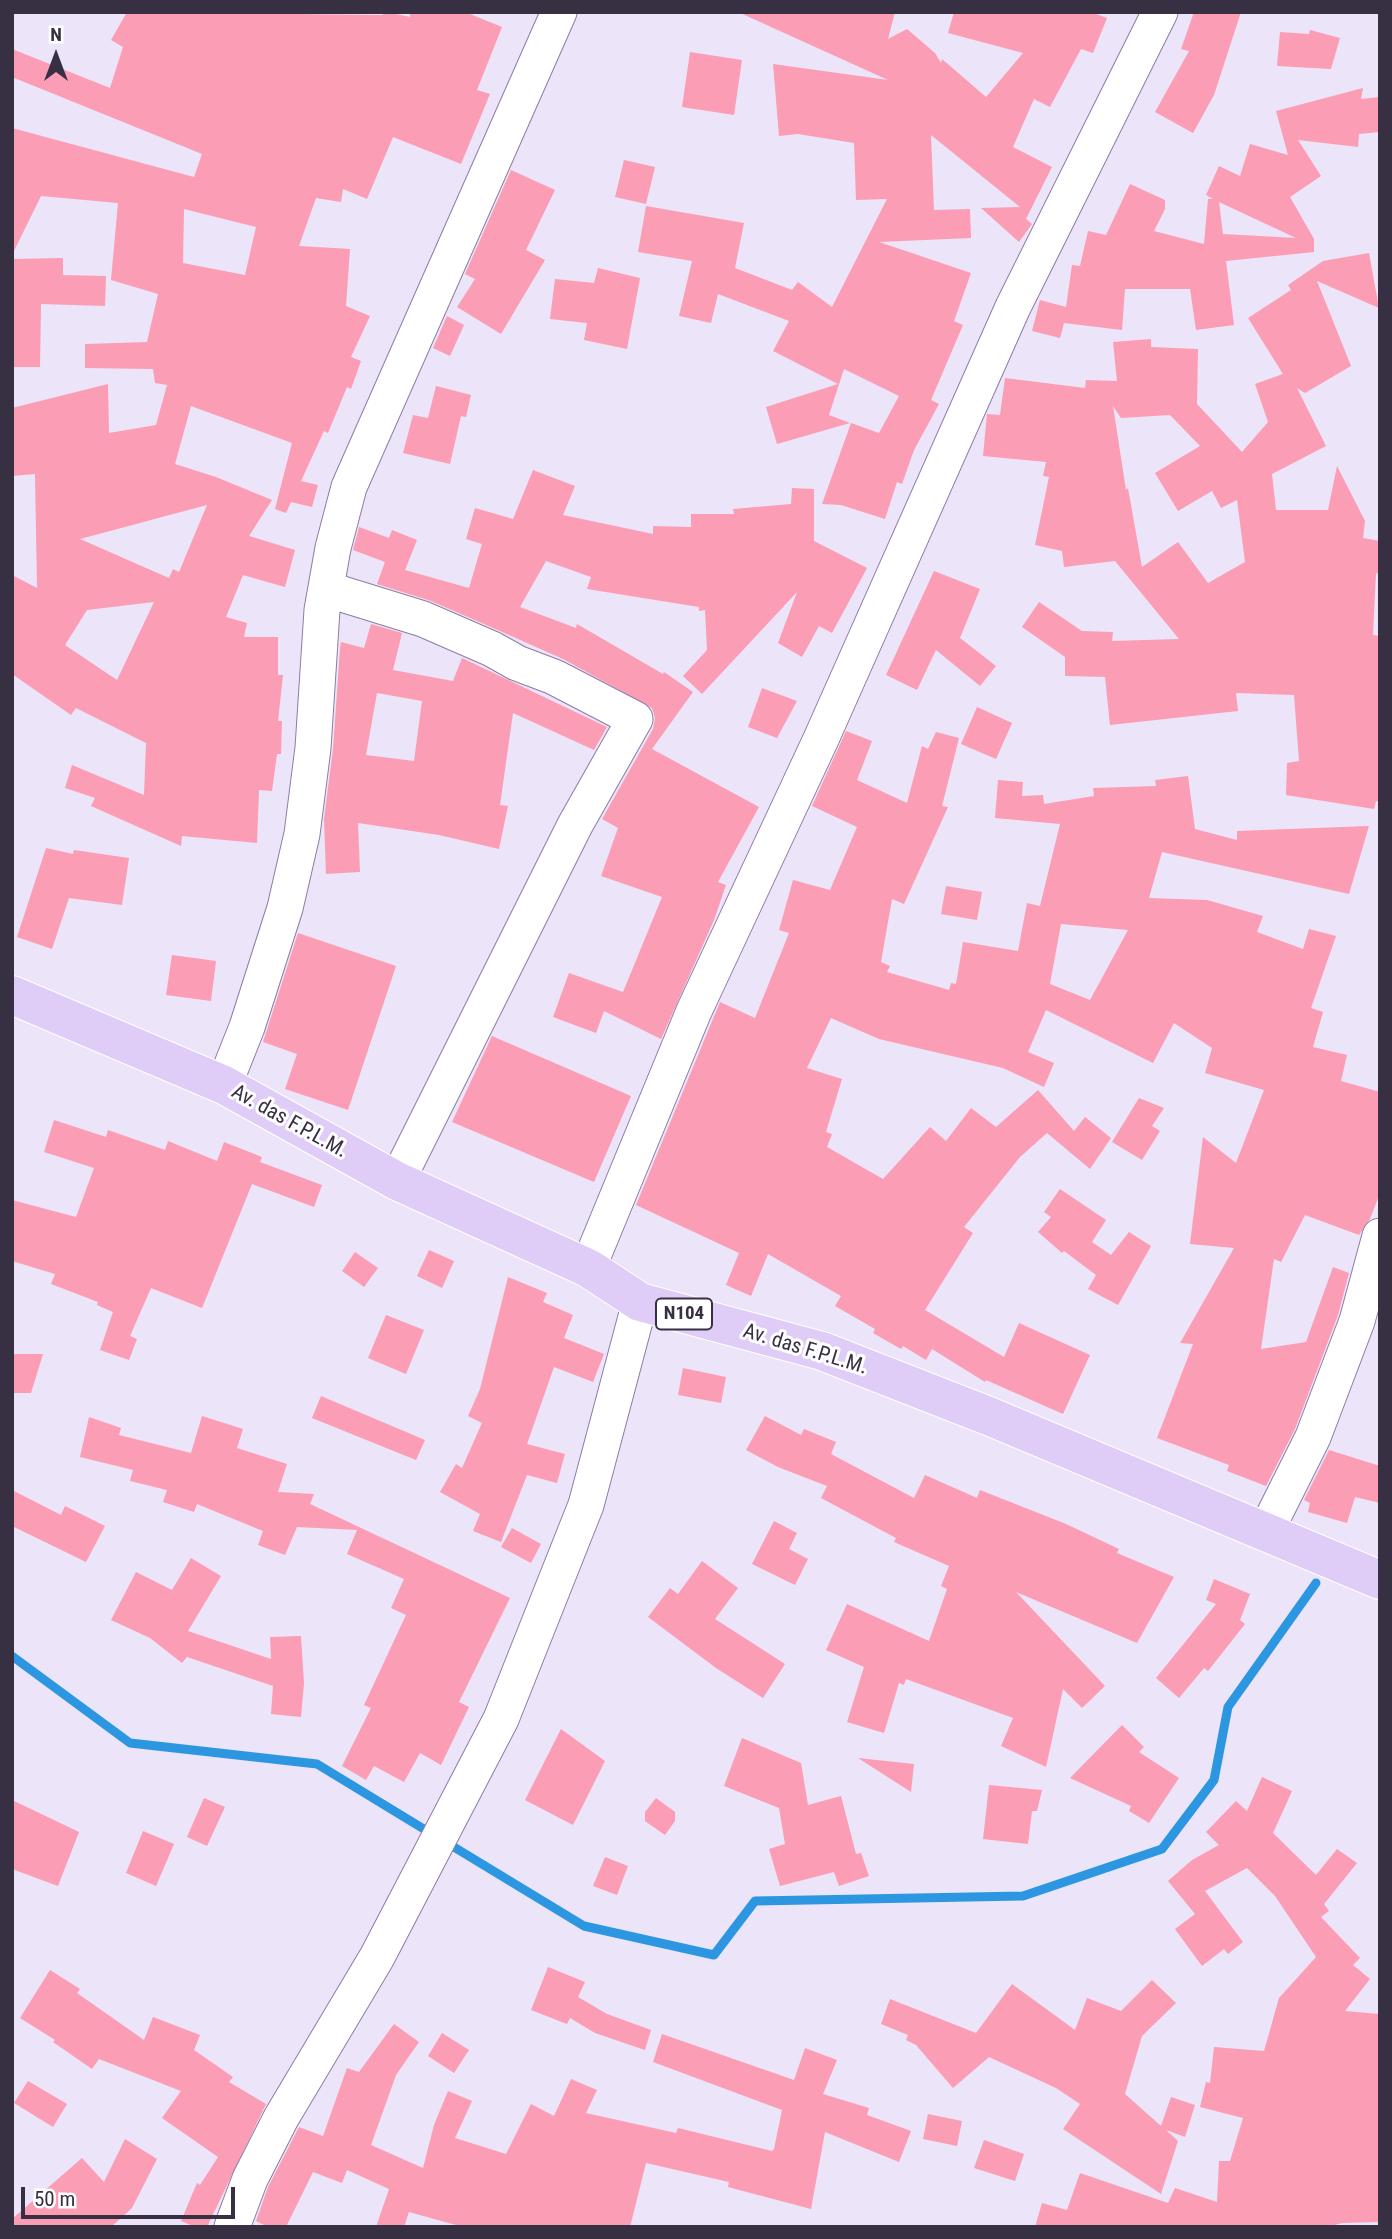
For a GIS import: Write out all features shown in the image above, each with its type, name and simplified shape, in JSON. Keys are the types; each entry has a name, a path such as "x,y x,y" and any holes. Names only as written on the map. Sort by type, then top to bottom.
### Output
{"main road":[{"name":"Av. das F.P.L.M.","path":"12,995 224,1085 397,1181 588,1268 640,1302 822,1351 991,1417 1380,1580"}],"street":[{"path":"224,1085 247,1027 285,908 302,834 313,748 326,589 349,487 559,12"},
{"path":"588,1268 694,1011 821,739 1013,307 1160,12"},
{"path":"326,589 435,624 517,663 554,677 635,719 575,825 397,1181"},
{"path":"1265,1533 1313,1437 1357,1321 1380,1236"},
{"path":"232,2227 250,2179 281,2118 377,1957 501,1719 586,1505 640,1302"}],"building":[{"path":"127,12 382,15 387,12 410,17 410,12 465,12 502,27 477,90 490,94 461,164 393,137 367,199 343,189 341,202 316,198 299,246 350,249 346,306 370,316 351,357 361,361 351,389 347,387 328,433 324,431 301,481 318,485 312,507 291,502 286,513 275,509 292,443 191,406 175,464 272,500 249,536 295,550 285,587 243,575 226,617 247,623 244,637 278,637 278,675 283,675 278,721 282,721 281,754 277,754 272,791 259,790 257,843 182,836 181,846 91,806 95,798 65,788 72,765 144,795 146,743 76,708 71,715 12,674 12,575 37,588 35,474 12,476 12,408 108,384 109,433 156,425 167,385 155,383 153,369 85,368 85,344 147,342 158,294 111,280 118,203 41,196 12,255 12,128 194,177 202,154 12,77 12,49 110,88 123,47 111,40","holes":["184,209 256,227 245,275 183,263","207,505 179,572 173,569 169,578 80,539","154,602 117,680 65,645 87,610"]},
{"path":"738,12 895,12 888,39 907,29 935,53 941,63 942,59 986,97 1023,53 948,33 954,12 1091,12 1107,18 1093,53 1081,49 1050,107 1034,99 1013,147 1052,167 1026,219 1032,224 1019,242 981,208 1020,207 931,135 934,210 970,209 971,238 879,242 971,273 954,321 963,325 931,400 939,404 914,450 902,484 897,482 885,519 841,505 822,504 851,423 879,433 899,396 844,369 829,415 850,423 777,444 766,407 838,384 773,351 789,321 718,294 711,323 679,316 692,261 638,252 646,206 744,223 735,268 792,290 798,282 832,307 887,199 856,200 854,143 798,134 779,136 773,64 888,80"},
{"path":"1194,12 1241,12 1214,95 1193,133 1155,112 1189,51 1181,49"},
{"path":"1310,30 1340,38 1331,69 1277,66 1280,32 1309,34"},
{"path":"690,52 742,60 734,115 682,107"},
{"path":"1363,88 1361,99 1380,97 1380,132 1359,134 1358,147 1298,140 1321,176 1290,197 1314,239 1314,252 1226,261 1234,325 1196,330 1190,289 1125,289 1122,330 1064,323 1060,338 1032,331 1040,300 1066,307 1072,265 1080,266 1088,231 1106,235 1130,184 1165,200 1165,209 1154,231 1204,244 1208,199 1213,199 1206,195 1219,166 1240,176 1250,144 1288,155 1276,111","holes":["1219,202 1296,238 1223,234"]},
{"path":"624,160 655,167 646,204 615,197"},
{"path":"511,170 555,190 526,250 545,260 501,334 457,307 475,279 465,274"},
{"path":"1369,253 1379,308 1317,281 1351,366 1305,393 1297,388 1326,446 1272,474 1276,510 1328,510 1337,466 1365,521 1363,538 1380,541 1380,574 1376,573 1373,635 1380,636 1380,802 1376,801 1374,809 1286,795 1287,763 1299,761 1294,695 1236,693 1238,711 1110,725 1105,677 1065,676 1065,657 1022,627 1039,602 1082,631 1113,632 1112,641 1179,639 1115,561 1064,567 1062,551 1035,545 1049,477 1043,476 1046,462 983,456 987,414 1000,415 1005,378 1085,388 1086,380 1117,381 1113,342 1151,339 1151,347 1198,349 1197,404 1242,452 1268,422 1255,384 1283,374 1248,318 1291,290 1288,285 1323,261","holes":["1113,406 1121,418 1170,415 1200,446 1155,473 1178,511 1212,491 1221,508 1237,500 1245,562 1208,583 1178,542 1142,567"]},
{"path":"63,258 63,275 106,276 105,306 41,304 40,367 12,367 12,259"},
{"path":"598,268 640,278 627,349 584,340 587,323 550,319 555,279 594,283"},
{"path":"447,316 464,325 450,356 433,348"},
{"path":"436,386 471,395 466,417 461,416 450,464 403,453 413,415 428,418"},
{"path":"533,470 575,486 563,515 653,534 653,526 691,527 691,514 734,514 733,509 791,504 792,488 814,489 814,541 867,568 832,633 819,626 802,657 778,643 797,592 702,694 683,676 707,650 705,610 699,611 699,607 587,589 591,577 546,561 520,607 576,628 577,624 663,674 664,672 693,692 652,749 759,807 718,882 726,885 714,920 661,1039 604,1011 596,1033 553,1017 569,973 623,992 662,897 601,876 618,828 602,819 653,729 655,718 652,708 563,659 431,601 377,584 385,562 353,550 359,527 389,538 392,530 417,540 405,570 469,588 482,544 466,539 475,508 513,519"},
{"path":"934,571 980,589 960,638 996,666 980,686 936,650 917,690 886,675"},
{"path":"371,624 402,633 393,670 453,681 462,658 607,727 594,750 513,713 500,805 508,806 499,849 439,835 358,823 360,872 326,874 324,819 333,749 341,642 364,648","holes":["377,693 422,701 414,761 366,755"]},
{"path":"762,688 797,701 777,738 748,727"},
{"path":"977,707 1012,723 996,759 961,744"},
{"path":"846,731 872,741 857,780 907,803 922,746 928,749 936,732 959,738 942,806 948,807 904,904 892,899 881,962 890,966 887,972 949,990 951,983 956,984 963,942 1018,951 1027,903 1040,906 1060,824 995,818 998,780 1023,782 1022,796 1043,795 1044,804 1094,796 1093,788 1156,786 1155,780 1188,776 1195,829 1237,840 1237,831 1369,826 1349,894 1162,852 1149,898 1207,900 1263,916 1257,932 1303,949 1309,929 1336,936 1311,1008 1323,1012 1313,1047 1347,1055 1341,1081 1380,1092 1380,1193 1370,1219 1359,1235 1305,1215 1281,1262 1274,1259 1261,1349 1306,1342 1333,1267 1349,1273 1338,1315 1295,1429 1266,1486 1227,1471 1229,1465 1157,1438 1193,1344 1180,1343 1234,1248 1190,1244 1203,1137 1236,1163 1264,1090 1205,1073 1212,1048 1174,1023 1153,1063 1046,1010 1028,1052 1054,1063 1044,1087 1003,1068 879,1039 831,1018 807,1068 842,1079 826,1132 832,1134 827,1147 883,1179 930,1127 946,1141 971,1108 996,1127 1038,1090 1074,1131 1085,1117 1111,1138 1090,1169 1047,1133 1020,1157 964,1227 973,1233 925,1310 1004,1357 1019,1323 1090,1355 1063,1414 986,1380 985,1382 932,1349 926,1360 903,1346 901,1349 873,1333 875,1329 835,1306 841,1296 768,1254 751,1296 726,1285 739,1253 636,1205 720,1002 755,1018 789,933 779,930 793,880 830,890 857,827 812,806","holes":["1061,924 1128,930 1090,1000 1050,984"]},
{"path":"46,848 73,854 74,850 129,858 122,905 69,898 52,949 17,937"},
{"path":"946,886 982,892 977,920 941,914"},
{"path":"298,933 396,966 348,1110 285,1089 297,1054 263,1042"},
{"path":"172,955 216,961 211,1001 166,995"},
{"path":"492,1036 631,1096 594,1182 452,1122"},
{"path":"1139,1098 1164,1108 1152,1126 1160,1131 1142,1160 1112,1142"},
{"path":"54,1120 106,1137 108,1130 165,1150 168,1141 217,1161 224,1142 262,1157 260,1162 322,1185 314,1207 252,1184 202,1308 151,1288 130,1336 137,1339 129,1360 100,1350 113,1312 97,1305 98,1302 51,1284 55,1274 12,1261 12,1200 76,1217 94,1168 44,1152"},
{"path":"1060,1189 1106,1220 1092,1242 1111,1255 1129,1232 1151,1246 1118,1305 1088,1289 1096,1275 1064,1251 1062,1253 1038,1232 1051,1217 1044,1212"},
{"path":"429,1250 454,1261 442,1288 417,1276"},
{"path":"355,1252 378,1268 364,1287 342,1271"},
{"path":"508,1277 547,1293 543,1302 573,1315 564,1338 604,1354 593,1382 554,1367 527,1444 565,1454 557,1483 527,1475 501,1542 473,1531 480,1514 440,1492 456,1464 462,1468 482,1423 468,1416 480,1389"},
{"path":"386,1315 424,1330 406,1374 368,1358"},
{"path":"12,1354 43,1354 31,1393 12,1393"},
{"path":"683,1368 726,1377 721,1403 678,1395"},
{"path":"321,1396 425,1440 416,1460 312,1418"},
{"path":"202,1416 243,1429 237,1448 287,1464 278,1492 314,1494 310,1504 510,1598 459,1702 469,1707 441,1765 420,1753 404,1782 374,1766 366,1780 342,1766 371,1708 364,1705 406,1615 391,1608 404,1579 347,1554 357,1530 297,1527 285,1555 258,1545 263,1531 197,1504 194,1512 163,1502 167,1490 130,1481 133,1470 80,1457 89,1417 121,1428 119,1435 191,1453"},
{"path":"765,1416 801,1435 804,1429 836,1442 831,1454 914,1498 925,1475 977,1498 980,1490 1066,1524 1119,1549 1117,1553 1174,1577 1137,1643 1016,1592 1105,1686 1082,1708 1063,1689 1046,1767 1001,1746 1013,1718 906,1679 904,1685 899,1683 884,1733 847,1722 864,1667 826,1650 847,1604 929,1641 947,1589 941,1586 949,1566 894,1542 896,1538 821,1498 827,1486 778,1467 746,1450"},
{"path":"1329,1450 1380,1466 1380,1503 1355,1497 1347,1523 1308,1512 1310,1503 1304,1500"},
{"path":"12,1490 61,1515 65,1506 105,1526 86,1562 12,1526"},
{"path":"774,1521 797,1533 789,1549 808,1559 795,1585 752,1564"},
{"path":"512,1528 541,1544 531,1563 501,1547"},
{"path":"191,1558 221,1576 188,1631 271,1659 270,1637 301,1636 304,1683 301,1717 271,1714 273,1686 187,1657 182,1663 150,1638 111,1620 136,1572 172,1590"},
{"path":"702,1561 738,1588 715,1619 785,1664 763,1698 716,1668 648,1617 670,1588 678,1594"},
{"path":"1214,1579 1250,1594 1240,1620 1245,1624 1208,1671 1204,1668 1179,1698 1156,1678 1216,1604 1206,1600"},
{"path":"1122,1725 1144,1747 1139,1752 1179,1778 1149,1823 1129,1811 1131,1806 1070,1778"},
{"path":"561,1729 605,1761 573,1825 525,1800"},
{"path":"742,1738 801,1763 808,1805 841,1796 856,1854 861,1853 869,1876 839,1886 834,1872 780,1886 769,1849 785,1844 779,1808 724,1786"},
{"path":"858,1758 914,1764 911,1792"},
{"path":"1262,1777 1292,1791 1273,1833 1316,1875 1337,1849 1357,1863 1324,1904 1329,1911 1321,1917 1360,1958 1353,1965 1370,1979 1345,2011 1380,2014 1380,2222 1342,2223 1328,2227 1035,2227 1042,2203 1067,2210 1080,2173 1168,2203 1175,2188 1217,2202 1219,2161 1230,2161 1243,2118 1200,2107 1206,2082 1210,2083 1214,2047 1264,2051 1279,1998 1316,1957 1275,1896 1247,1868 1205,1891 1243,1942 1228,1954 1224,1949 1202,1966 1175,1929 1195,1914 1168,1881 1192,1860 1219,1845 1206,1832 1236,1801 1247,1811"},
{"path":"989,1785 1042,1790 1037,1811 1032,1811 1028,1844 983,1839"},
{"path":"204,1798 225,1807 207,1846 187,1837"},
{"path":"656,1798 675,1812 675,1821 665,1835 645,1821 645,1812"},
{"path":"12,1800 79,1832 58,1886 12,1869"},
{"path":"143,1831 174,1844 156,1886 126,1873"},
{"path":"605,1857 628,1866 617,1895 593,1886"},
{"path":"548,1967 585,1982 578,1997 607,2014 651,2030 645,2050 595,2033 570,2018 567,2024 531,2010"},
{"path":"50,1970 80,1989 77,1993 144,2040 153,2017 200,2035 194,2050 233,2077 229,2082 266,2104 207,2227 195,2227 181,2221 197,2183 200,2185 218,2157 162,2118 181,2091 99,2059 92,2069 53,2042 55,2040 20,2018"},
{"path":"1152,1980 1176,2003 1142,2036 1125,2094 1161,2126 1171,2097 1195,2105 1185,2137 1166,2130 1178,2141 1161,2194 1063,2129 1080,2104 1056,2088 989,2057 953,2088 916,2045 906,2040 908,2035 881,2024 890,1999 976,2033 1012,1984 1075,2030 1087,1998 1121,2011"},
{"path":"394,2024 419,2042 396,2075 371,2145 423,2168 434,2125 448,2091 472,2101 455,2138 506,2154 531,2104 554,2116 571,2079 597,2090 586,2113 676,2133 678,2128 772,2151 782,2110 653,2062 662,2034 794,2080 805,2048 837,2060 823,2094 869,2108 867,2115 911,2131 899,2162 825,2132 811,2209 728,2187 729,2182 646,2163 630,2227 463,2227 409,2212 404,2227 376,2227 389,2189 347,2170 342,2183 313,2172 286,2227 268,2227 256,2221 268,2187 299,2127 323,2136 347,2068 359,2072"},
{"path":"442,2033 469,2050 454,2073 428,2056"},
{"path":"28,2081 67,2104 53,2127 14,2103"},
{"path":"928,2114 962,2121 957,2146 923,2139"},
{"path":"125,2139 157,2159 132,2208 111,2227 12,2227 12,2219 82,2158 104,2182"},
{"path":"984,2140 1024,2154 1015,2181 974,2168"}],"waterway":[{"path":"444,1841 584,1926 714,1955 755,1901 1023,1896 1162,1849 1214,1780 1228,1707 1316,1583"},
{"path":"12,1656 130,1743 317,1764 432,1834"}]}
